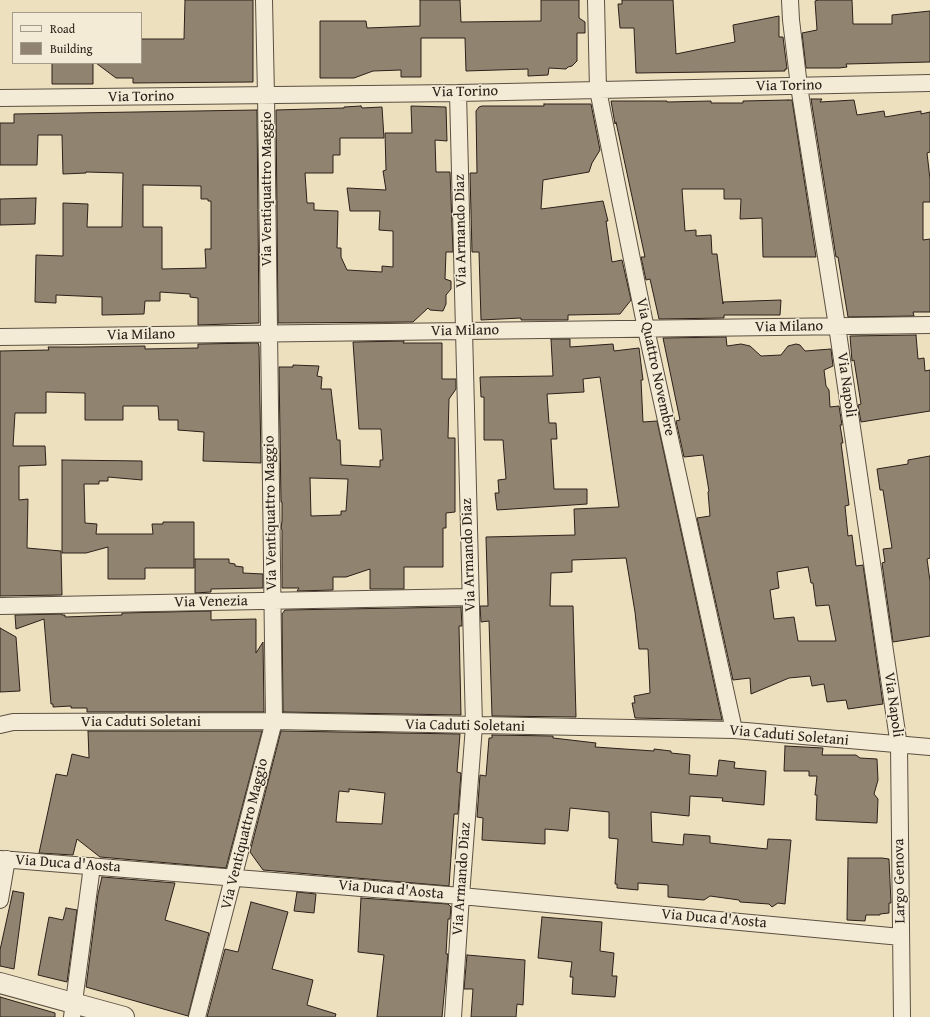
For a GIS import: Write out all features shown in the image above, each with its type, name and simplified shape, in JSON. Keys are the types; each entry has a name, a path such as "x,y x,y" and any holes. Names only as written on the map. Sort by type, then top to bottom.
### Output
{"street":[{"name":"Via Ventiquattro Maggio","path":"197,1017 274,721 264,0"},
{"name":"Via Quattro Novembre","path":"596,0 598,90 646,329 734,730"},
{"name":"Via Napoli","path":"790,0 790,20 799,86 837,326 899,746"},
{"name":"Via Torino","path":"0,98 458,93 930,83"},
{"name":"Via Armando Diaz","path":"453,1017 474,726 458,93"},
{"name":"Via Milano","path":"0,337 930,325"},
{"name":"Via Venezia","path":"0,606 470,597"},
{"name":"Via Caduti Soletani","path":"0,725 13,722 274,721 734,730 899,746 930,747"},
{"name":"Largo Genova","path":"899,746 902,1017"},
{"name":"Via Duca d'Aosta","path":"3,859 461,896 901,937"},
{"path":"0,900 3,859"},
{"path":"73,1010 92,866"},
{"path":"0,983 73,1010 124,1017"}],"building":[{"path":"185,0 253,0 253,82 133,83 133,78 116,78 97,64 142,64 142,39 184,39"},
{"path":"420,0 460,0 461,22 541,21 541,0 579,0 579,18 585,22 585,33 577,33 577,61 566,69 549,68 548,75 528,76 528,69 466,71 465,38 421,38 421,77 401,77 401,70 373,71 354,78 320,78 320,21 366,21 367,28 420,26"},
{"path":"622,0 673,0 676,54 735,42 733,25 779,16 779,37 783,37 787,69 785,69 785,71 636,73 634,28 620,28 618,4 622,4"},
{"path":"852,0 853,24 892,24 892,15 930,11 930,62 846,64 847,67 839,68 806,68 802,33 817,30 815,1"},
{"path":"52,64 93,64 93,84 52,84"},
{"path":"811,99 822,99 820,102 854,100 857,115 884,111 885,117 921,111 921,114 930,112 930,152 927,153 930,179 930,202 923,202 923,240 930,239 930,312 913,312 914,316 848,317 838,257 836,257"},
{"path":"792,100 816,257 763,257 762,218 740,219 741,199 724,199 724,189 682,189 685,231 696,230 696,236 711,235 712,254 717,254 723,304 723,302 781,300 780,315 724,315 724,318 659,319 650,279 646,280 641,257 645,257 611,101 711,101 711,103 743,103 743,101"},
{"path":"544,104 591,104 600,150 592,163 589,172 543,180 541,209 603,201 608,221 606,221 612,262 622,260 631,300 620,314 568,315 568,320 521,320 521,318 481,320 479,252 472,252 470,173 477,173 476,111 482,106 544,106"},
{"path":"361,106 362,108 382,107 384,138 340,138 340,155 333,155 333,173 305,173 307,203 314,203 314,210 338,211 337,248 341,248 341,257 347,270 382,272 382,266 393,267 393,231 379,230 380,211 350,211 347,188 386,190 383,171 386,170 385,133 412,133 411,106 446,107 447,141 435,140 436,172 450,172 453,252 446,252 445,279 451,281 451,289 446,295 446,304 443,311 430,310 428,308 413,322 278,323 276,110"},
{"path":"257,110 259,323 198,325 198,298 190,297 190,294 160,292 160,301 145,301 144,314 102,315 102,297 56,295 56,303 35,302 36,255 63,256 63,203 88,204 87,227 122,227 123,173 86,172 63,174 62,135 38,135 37,165 0,165 0,123 14,123 14,114","holes":["143,185 201,186 201,199 208,199 208,201 211,201 211,249 205,249 206,268 162,269 162,227 143,227"]},
{"path":"36,198 35,224 0,225 0,199"},
{"path":"916,335 918,359 924,358 925,371 930,370 930,411 861,422 858,405 861,404 854,360 852,361 850,336"},
{"path":"726,337 727,346 741,344 750,346 761,356 781,355 788,346 796,344 800,345 805,351 831,349 833,366 824,370 826,386 829,390 830,407 839,406 843,443 841,443 849,505 845,506 848,536 852,535 856,566 863,565 883,704 848,709 846,700 827,702 824,684 812,686 810,676 789,678 751,694 750,678 733,680 697,518 710,516 709,491 703,455 684,457 676,421 680,420 663,338","holes":["808,567 811,583 813,583 816,606 829,605 836,641 798,641 794,617 774,619 770,590 779,588 777,572"]},
{"path":"551,339 570,339 570,347 613,344 614,351 639,348 643,380 641,380 643,422 657,421 722,720 635,718 632,703 635,703 634,696 650,693 648,649 639,649 635,612 626,558 572,560 572,572 551,573 550,606 573,606 576,717 492,716 489,621 481,622 480,606 488,606 486,537 575,535 574,509 619,507 600,377 583,379 584,392 547,394 549,423 556,423 557,439 551,439 554,489 587,489 587,504 497,510 495,493 499,493 498,480 506,479 503,440 484,440 484,397 481,397 480,377 553,376"},
{"path":"404,341 403,343 442,343 442,379 456,379 456,389 449,399 448,438 455,438 455,512 446,513 446,528 443,528 443,567 404,567 404,589 370,589 370,569 346,577 333,577 333,590 297,591 299,588 282,588 279,367 293,367 293,365 319,366 317,376 322,377 321,389 331,389 337,440 340,440 341,465 380,467 380,460 383,460 381,429 359,429 353,342","holes":["310,478 348,479 346,511 341,511 341,515 311,516"]},
{"path":"258,343 261,463 203,461 204,432 178,430 178,420 159,420 158,406 123,406 123,420 85,420 85,393 46,392 46,413 15,413 13,446 45,446 46,465 19,466 19,500 28,499 27,548 61,551 62,595 0,596 0,351 49,350 48,347 145,346 145,349 198,348 198,344"},
{"path":"930,456 930,558 927,559 930,581 930,636 893,642 882,563 885,562 883,549 892,548 883,490 880,490 877,469 908,464 908,460"},
{"path":"62,460 142,461 142,480 108,477 108,481 99,481 99,484 84,484 85,523 97,524 96,534 153,534 152,524 163,524 163,522 194,522 194,568 145,568 145,579 108,579 108,547 86,553 62,553"},
{"path":"195,559 229,559 229,563 235,564 235,566 243,567 243,573 263,574 263,588 211,589 211,592 195,593"},
{"path":"461,607 462,626 459,626 461,715 283,712 282,614 285,610"},
{"path":"211,611 211,620 256,619 256,653 263,642 264,712 87,712 87,708 71,708 71,706 53,707 53,704 51,704 44,619 16,629 15,615 62,614 65,615 65,617 122,615 122,613"},
{"path":"0,628 16,637 20,691 0,692"},
{"path":"88,731 262,731 226,868 100,857 77,839 73,855 39,853 56,774 67,776 72,754 89,758"},
{"path":"281,731 460,734 457,772 461,773 458,814 454,814 449,886 263,870 250,852","holes":["349,789 385,793 382,824 336,822 339,791 349,792"]},
{"path":"492,735 553,736 553,738 596,743 595,747 671,751 671,753 690,755 689,774 717,776 719,760 735,762 734,768 766,771 764,805 722,801 723,798 690,796 689,816 651,812 652,842 683,845 684,834 710,836 710,843 767,849 768,839 791,840 785,904 778,903 772,907 769,904 740,902 739,900 710,896 704,900 668,897 668,885 638,883 638,890 617,888 617,884 615,884 618,839 609,838 609,812 570,808 568,831 545,829 545,844 482,840 483,818 477,817 480,775 486,776 489,738 492,738"},
{"path":"785,746 823,748 822,755 856,755 860,758 877,759 878,780 874,794 878,799 877,823 816,820 817,795 815,795 817,776 809,776 809,771 784,771"},
{"path":"848,858 889,859 891,903 889,903 889,913 880,915 866,915 865,921 847,920"},
{"path":"102,877 175,883 165,920 209,933 188,1016 86,987 98,894"},
{"path":"13,891 24,893 14,969 0,966 0,950"},
{"path":"297,892 316,894 314,913 294,911"},
{"path":"361,898 448,904 451,907 450,919 448,919 446,954 448,954 442,1017 377,1017 384,955 358,952"},
{"path":"251,902 288,912 272,969 313,980 307,1005 336,1014 335,1017 207,1017 225,949 238,952"},
{"path":"66,908 77,910 67,982 38,975 49,917 63,920"},
{"path":"542,917 602,922 600,951 614,953 612,976 617,976 615,997 572,994 573,977 570,977 572,962 538,958"},
{"path":"467,955 525,960 523,1005 517,1004 516,1017 471,1017 473,989 464,989"},
{"path":"0,997 55,1013 55,1017 0,1017"}]}
